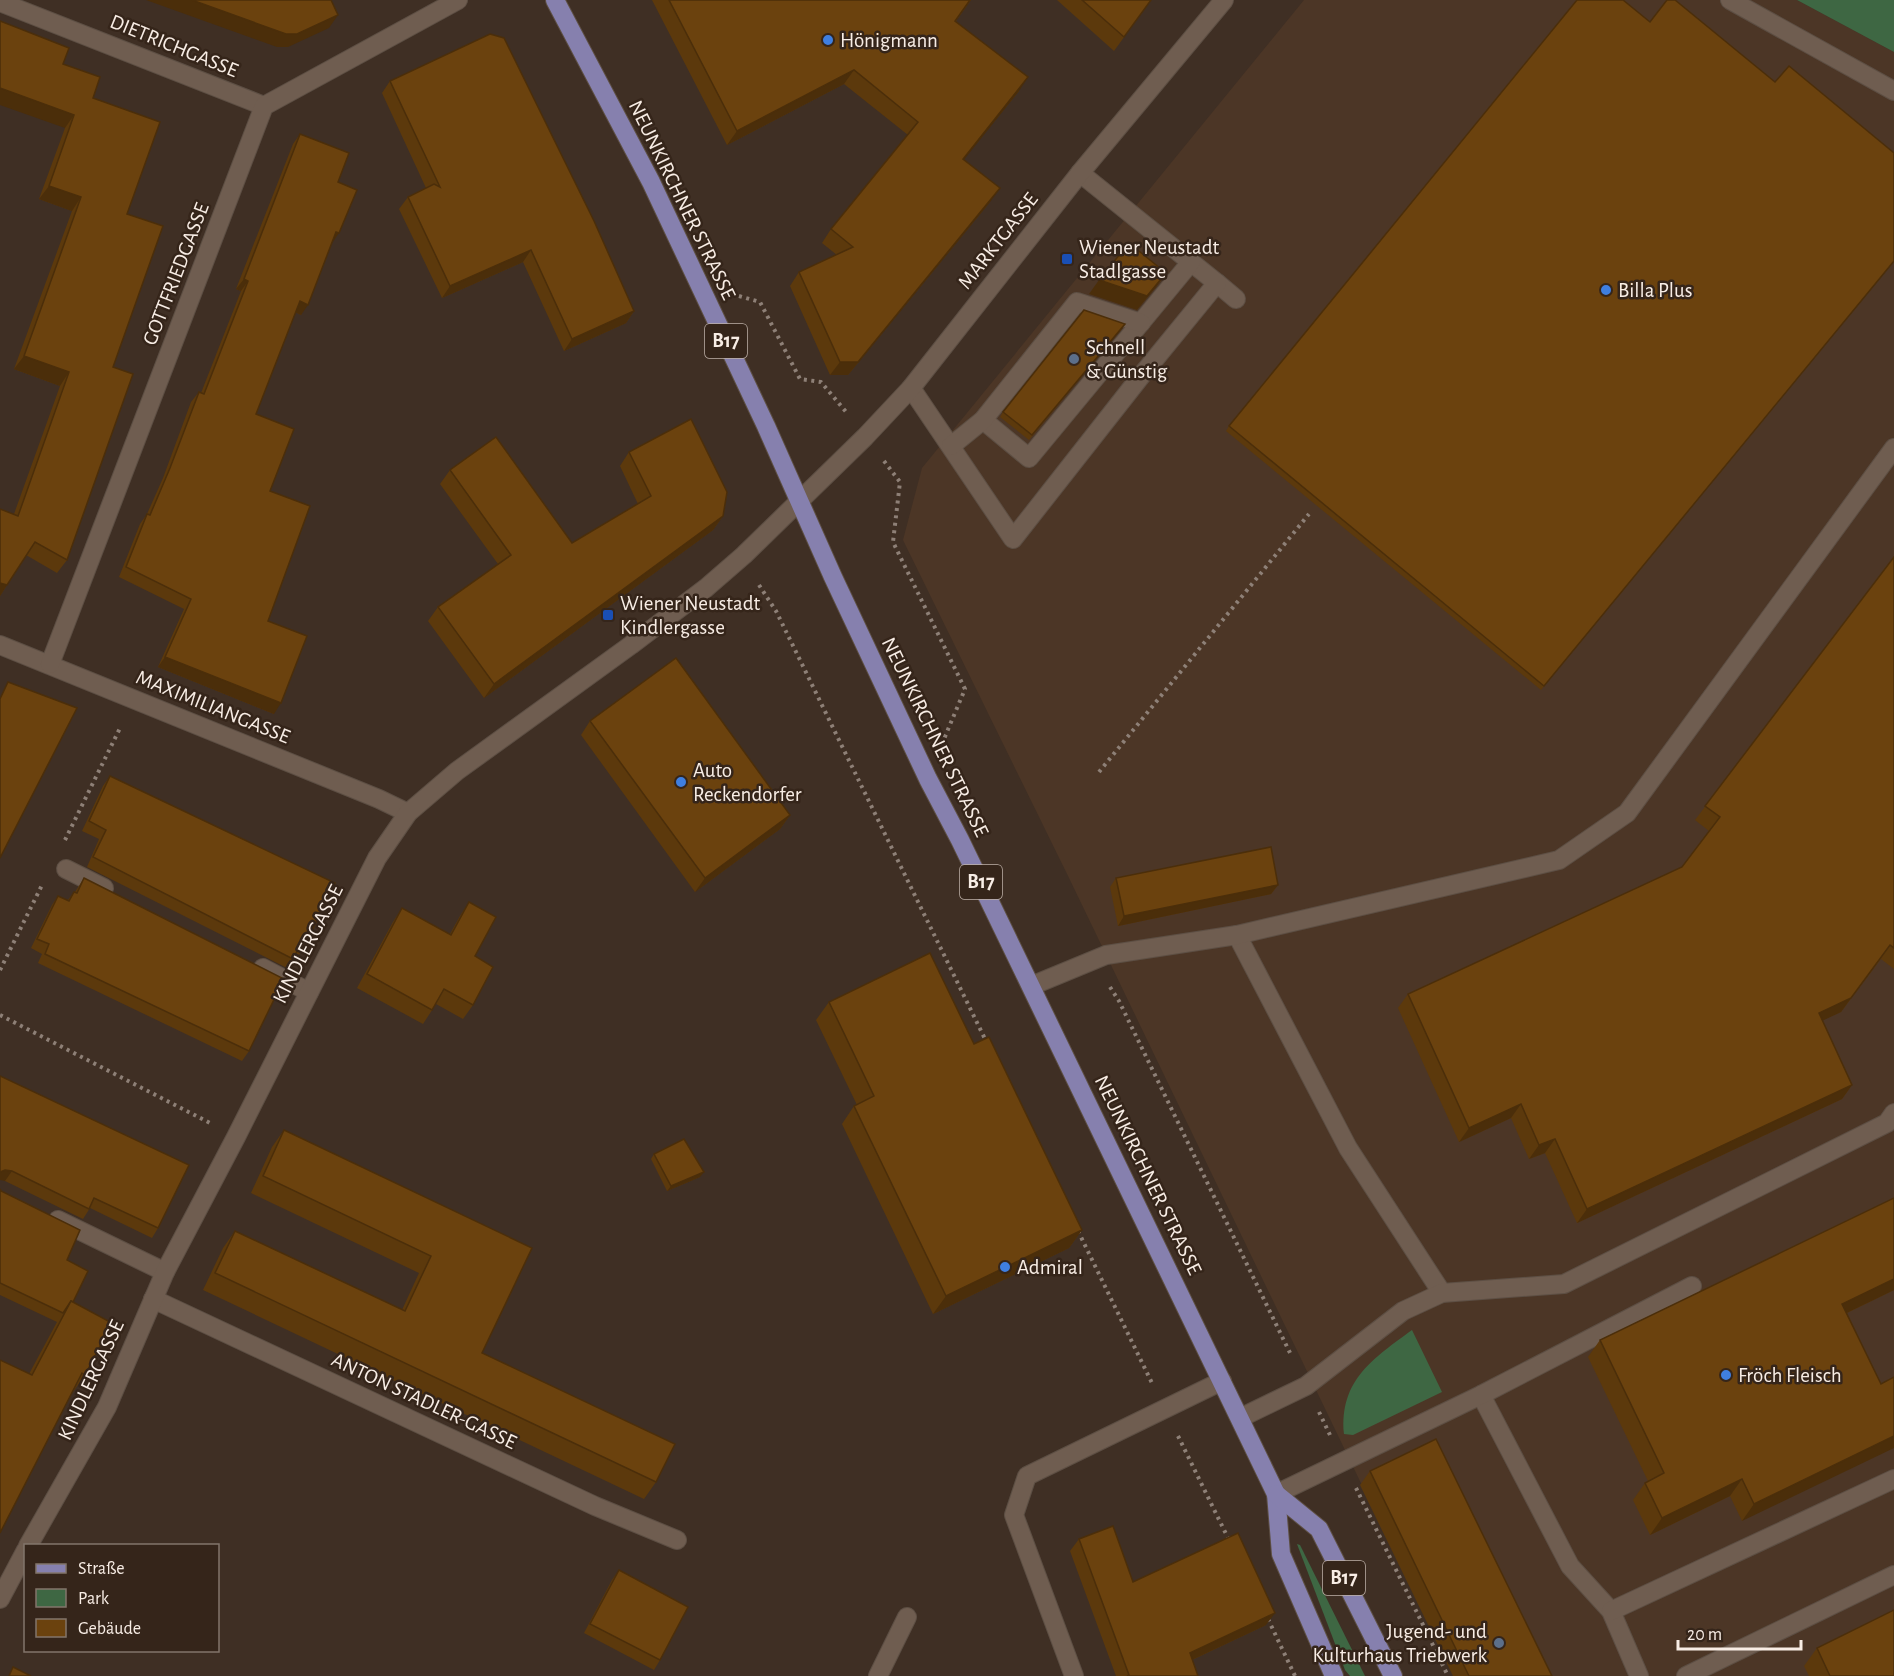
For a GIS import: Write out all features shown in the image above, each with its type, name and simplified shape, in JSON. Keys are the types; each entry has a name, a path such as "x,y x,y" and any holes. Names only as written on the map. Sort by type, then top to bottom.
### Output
{"main road":[{"name":"NEUNKIRCHNER STRASSE","path":"555,0 651,182 928,779 960,840 1276,1494 1281,1554 1334,1676"},
{"name":"NEUNKIRCHNER STRASSE","path":"1276,1494 1319,1529 1393,1676"}],"street":[{"path":"264,106 458,0"},
{"name":"MARKTGASSE","path":"799,501 865,437 911,388 1080,173 1224,0"},
{"path":"1730,0 1894,91"},
{"name":"DIETRICHGASSE","path":"0,2 264,106"},
{"name":"GOTTFRIEDGASSE","path":"50,664 264,106"},
{"path":"1080,173 1236,299"},
{"path":"983,420 1029,458 1191,262"},
{"path":"911,388 1013,539 1217,284"},
{"path":"951,446 983,420 1077,302 1141,323"},
{"path":"1031,986 1106,955 1237,935 1559,860 1628,813 1894,448"},
{"name":"KINDLERGASSE","path":"29,1544 107,1407 165,1272 377,858 408,813 457,771 706,588 799,501"},
{"name":"MAXIMILIANGASSE","path":"0,645 379,799 408,813"},
{"path":"66,869 118,896"},
{"path":"1237,935 1348,1148 1442,1293"},
{"path":"245,960 309,992"},
{"path":"1240,1419 1306,1386 1403,1311 1442,1293 1564,1284 1887,1123 1894,1113"},
{"path":"41,1211 165,1272"},
{"path":"1276,1494 1481,1395 1692,1286"},
{"name":"ANTON STADLER-GASSE","path":"153,1299 595,1506 677,1540"},
{"path":"1074,1676 1014,1515 1027,1476 1222,1381"},
{"path":"1481,1395 1570,1566 1611,1611 1639,1676"},
{"path":"1611,1611 1894,1479"},
{"path":"0,1599 24,1554"},
{"path":"1686,1676 1894,1575"},
{"path":"878,1676 907,1617"}],"path":[{"path":"760,302 801,379 821,382 834,395"},
{"path":"900,482 893,542 965,689 928,779"},
{"path":"1099,772 1309,514"},
{"path":"759,585 776,611 991,1053"},
{"path":"64,842 135,699"},
{"path":"0,970 44,882"},
{"path":"1093,961 1119,1001 1448,1676"},
{"path":"0,1015 236,1137"},
{"path":"1075,1226 1234,1548"},
{"path":"1265,1613 1295,1676"}],"shaded area":[{"path":"1304,0 1797,0 1894,52 1894,1676 1454,1676 1070,880 903,540 922,468"}],"green space":[{"path":"1797,0 1894,0 1894,52"},
{"path":"1412,1330 1442,1392 1353,1435 1344,1434 1344,1415 1353,1385 1372,1361"},
{"path":"1297,1544 1300,1545 1365,1676 1350,1676 1345,1670"}],"building":[{"path":"192,0 331,0 338,15 297,34 286,34"},
{"path":"669,0 970,0 955,21 1028,77 963,159 1000,188 858,362 840,362 799,272 853,247 831,229 918,122 854,70 737,131"},
{"path":"1082,0 1151,0 1124,37"},
{"name":"Billa Plus","path":"1577,0 1623,0 1650,22 1667,0 1675,0 1775,82 1789,66 1894,153 1894,261 1544,686 1229,426"},
{"path":"0,21 69,48 63,64 100,77 93,98 160,122 127,214 163,226 113,367 133,374 67,560 35,542 7,585 0,583 0,509 18,516 69,372 24,356 81,197 49,186 74,115 0,88"},
{"path":"490,34 504,38 594,221 634,311 572,339 531,250 450,286 408,197 434,184 440,187 390,81"},
{"path":"300,134 349,153 338,182 357,190 339,233 336,232 308,305 300,301 256,414 294,429 270,491 310,506 268,621 307,636 281,703 165,657 191,599 126,567 147,514 150,515 170,468 199,392 204,394 248,281 244,279"},
{"path":"1129,243 1166,273 1147,296 1099,280"},
{"path":"1084,310 1125,324 1032,435 1003,412"},
{"path":"691,419 727,492 723,516 494,684 438,607 511,555 450,470 496,437 572,543 651,496 629,452"},
{"path":"1894,557 1894,948 1890,945 1851,998 1819,1013 1852,1085 1587,1209 1555,1139 1539,1145 1521,1104 1469,1128 1408,994 1682,867 1720,817 1705,806"},
{"name":"Auto Reckendorfer","path":"676,658 790,815 705,878 590,721"},
{"path":"8,682 77,708 0,858 0,699"},
{"path":"110,776 335,883 305,945 301,943 293,959 93,857 106,830 89,821"},
{"path":"1271,847 1278,885 1124,916 1116,878"},
{"path":"84,878 284,979 249,1051 45,954 49,944 37,939 58,896 69,901 74,892 77,893"},
{"path":"469,902 496,917 475,956 493,967 473,1005 444,989 432,1010 367,974 402,908 451,935"},
{"path":"930,953 974,1044 989,1037 1082,1230 946,1296 854,1106 874,1096 829,1002"},
{"path":"0,1076 189,1165 158,1228 94,1198 89,1209 12,1171 0,1172"},
{"path":"284,1130 532,1248 482,1353 675,1444 656,1482 215,1273 235,1231 405,1311 431,1256 263,1176"},
{"path":"684,1139 704,1172 671,1186 654,1154"},
{"path":"0,1189 80,1230 67,1260 88,1271 73,1302 71,1301 63,1313 0,1283"},
{"name":"Fröch Fleisch","path":"1894,1198 1894,1279 1842,1304 1881,1384 1894,1377 1894,1436 1754,1504 1742,1479 1662,1518 1645,1483 1664,1473 1600,1340"},
{"path":"71,1301 112,1323 85,1375 82,1373 0,1533 0,1360 32,1375"},
{"path":"1436,1439 1552,1676 1469,1676 1370,1471"},
{"path":"1113,1526 1133,1582 1238,1533 1275,1613 1190,1653 1198,1676 1127,1676 1129,1675 1079,1539"},
{"path":"619,1570 688,1607 660,1660 590,1624"},
{"path":"1894,1610 1894,1676 1830,1676 1817,1648"},
{"path":"13,1667 31,1676 9,1676"}],"place":[{"name":"Hönigmann","path":"828,40"},
{"name":"Wiener Neustadt Stadlgasse","path":"1067,259"},
{"name":"Billa Plus","path":"1606,290"},
{"name":"Schnell & Günstig","path":"1074,359"},
{"name":"Wiener Neustadt Kindlergasse","path":"608,615"},
{"name":"Auto Reckendorfer","path":"681,782"},
{"name":"Admiral","path":"1005,1267"},
{"name":"Fröch Fleisch","path":"1726,1375"},
{"name":"Jugend- und Kulturhaus Triebwerk","path":"1499,1643"}]}
